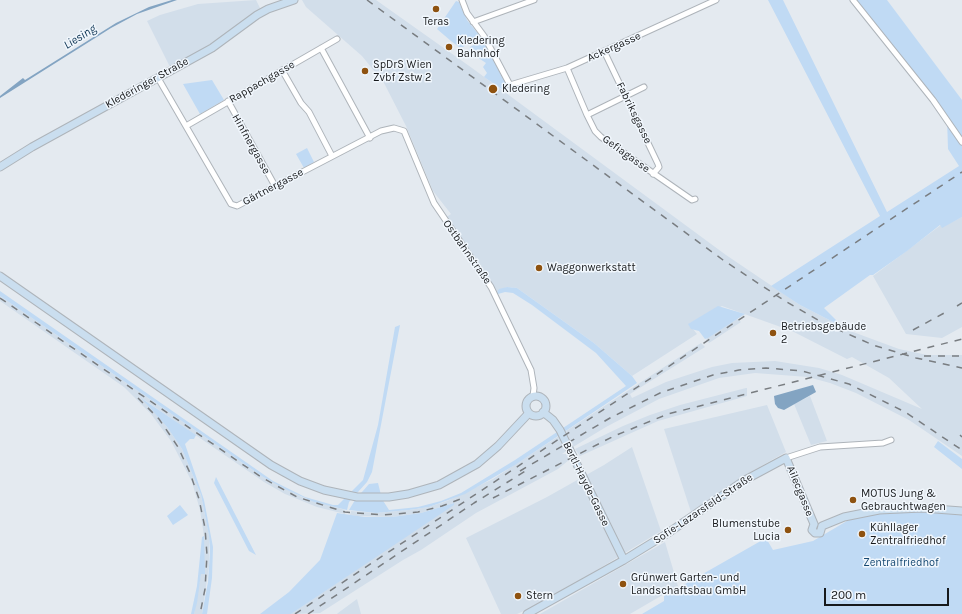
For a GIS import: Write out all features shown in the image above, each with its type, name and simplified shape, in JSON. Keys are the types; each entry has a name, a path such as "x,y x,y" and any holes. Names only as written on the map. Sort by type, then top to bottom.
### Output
{"street":[{"name":"Klederinger Straße","path":"0,167 32,147 212,48 268,9 294,0"},
{"path":"462,0 467,13 473,22 534,0"},
{"name":"Ackergasse","path":"473,22 484,36 510,85 567,68 716,0"},
{"path":"853,0 947,118 962,142"},
{"name":"Rappachgasse","path":"186,126 337,39"},
{"path":"321,48 370,138"},
{"name":"Fabriksgasse","path":"604,51 658,164 653,174"},
{"name":"Gefiagasse","path":"567,68 587,115 595,130 601,137 692,200 695,199"},
{"path":"282,70 301,104 309,112 332,156"},
{"name":"Gärtnergasse","path":"158,78 231,204 236,206 381,131"},
{"path":"587,115 644,87"},
{"name":"Hinfnergasse","path":"228,101 275,186"},
{"name":"Ostbahnstraße","path":"381,131 394,128 401,129 406,134 434,203 491,287 531,370 534,388 533,396"},
{"path":"0,276 271,465 300,481 324,490 356,497 389,497 408,494 439,485 477,464 498,446 529,413"},
{"path":"533,396 540,396 546,407 543,412 538,415 529,413 526,403 533,396"},
{"name":"Bertl-Hayde-Gasse","path":"543,412 553,420 560,430 624,560"},
{"name":"Sofie-Lazarsfeld-Straße","path":"527,614 624,560 745,480 786,458 820,447 883,443 891,440"},
{"name":"Ailecgasse","path":"786,458 814,524 812,530 815,533 820,533 822,526 844,517 879,510 922,508 962,511"}],"shaded area":[{"path":"172,0 177,0 137,14 111,28 0,98 0,96 23,78 25,80 116,23 149,7"},
{"path":"256,0 261,10 208,47 170,67 147,21 160,15 198,4"},
{"path":"302,0 376,0 472,68 726,255 800,305 853,332 899,349 927,355 962,355 962,456 909,420 856,393 830,383 808,377 755,373 719,378 659,399 606,427 573,447 566,431 701,343 705,347 630,394 632,398 666,382 712,367 732,363 775,361 819,368 842,375 922,409 889,378 852,357 847,359 792,331 722,306 689,324 697,334 632,376 594,343 517,288 507,287 497,292 474,257 445,218 451,214 433,191 406,126 384,83 362,56 306,7"},
{"path":"962,217 962,327 942,338 906,334 873,276 941,225 942,227"},
{"path":"0,296 263,477 304,498 345,510 345,514 317,507 285,494 264,482 143,399 167,427 182,449 201,495 209,536 209,566 202,614 194,614 201,573 204,574 204,536 200,510 192,482 171,441 151,414 124,387 0,301"},
{"path":"737,319 741,322 709,343 706,339"},
{"path":"813,385 816,392 784,410 778,408 775,404 774,396"},
{"path":"747,388 747,396 658,421 580,456 575,449 650,415 680,405"},
{"path":"810,396 827,441 811,445 794,404"},
{"path":"767,405 786,452 742,477 691,512 664,429"},
{"path":"559,436 566,451 562,454 566,454 569,460 558,469 476,513 421,550 320,613 291,614 454,503 421,513 392,517 356,516 350,515 351,511 376,513 409,510 429,507 447,501 493,479"},
{"path":"632,447 661,531 587,576 526,610 517,614 501,614 466,538 547,497 604,465"},
{"path":"665,542 678,586 630,614 540,614"},
{"path":"357,599 361,614 337,614 338,613"}],"green space":[{"path":"768,0 783,0 887,212 959,166 948,149 947,118 853,0 887,0 962,100 962,217 942,228 940,225 907,251 824,308 843,327 800,305 771,286 880,216"},
{"path":"456,1 459,2 467,20 479,35 463,47 459,47 437,29"},
{"path":"482,41 484,42 508,88 503,90 484,77 487,73 483,67 486,63 471,53 468,59 470,47"},
{"path":"212,80 224,100 200,114 183,84"},
{"path":"307,148 314,162 304,168 296,154"},
{"path":"507,287 517,288 594,343 632,376 637,383 515,465 465,494 429,507 409,510 376,513 349,510 355,500 369,484 378,483 382,499 389,510 418,507 441,501 461,493 515,460 626,386 596,353 532,305 513,293 505,292 498,294 497,292 499,289"},
{"path":"0,291 273,481 305,497 333,505 338,505 363,480 378,425 395,327 400,325 372,472 367,482 349,502 347,510 314,502 285,489 263,477 0,296"},
{"path":"718,306 745,314 705,339 699,331 691,329 688,324"},
{"path":"141,398 196,435 194,439 190,439 185,444 204,500 213,547 212,578 207,614 202,614 208,582 210,551 209,536 201,495 182,449 167,427"},
{"path":"938,441 962,459 962,469 934,447"},
{"path":"216,477 256,555 249,551 214,483"},
{"path":"454,503 454,505 291,614 260,614 289,592 320,560 337,513 365,517 392,517 421,513"},
{"path":"180,505 188,515 173,525 167,516"},
{"name":"Zentralfriedhof","path":"912,511 962,514 962,614 642,614 664,601 664,596 766,538 773,550 813,541 852,518 881,513"},
{"path":"204,536 205,574 201,574 197,603 194,614 191,614 197,586 202,537"}],"railway":[{"path":"367,0 723,260 785,301 823,323 873,345 916,358 962,368"},
{"path":"295,614 962,172"},
{"path":"0,298 261,477 297,497 345,512 383,515 418,512 442,506 463,498"},
{"path":"957,306 962,303"},
{"path":"913,330 946,312"},
{"path":"493,498 614,436 668,414 962,339"},
{"path":"924,356 962,356"},
{"path":"520,471 610,418 660,393 713,375 739,370 766,368 802,371 849,384 905,412 962,450"},
{"path":"138,398 159,419 178,447 190,473 199,499 205,528 207,555 205,589 200,614"},
{"path":"308,614 474,503 527,470"}],"place":[{"name":"Teras","path":"436,9"},
{"name":"Kledering Bahnhof","path":"449,47"},
{"name":"SpDrS Wien Zvbf Zstw 2","path":"365,71"},
{"name":"Kledering","path":"493,89"},
{"name":"Waggonwerkstatt","path":"539,268"},
{"name":"Betriebsgebäude 2","path":"773,333"},
{"name":"MOTUS Jung & Gebrauchtwagen","path":"853,500"},
{"name":"Blumenstube Lucia","path":"788,530"},
{"name":"Kühllager Zentralfriedhof","path":"862,534"},
{"name":"Grünwert Garten- und Landschaftsbau GmbH","path":"623,584"},
{"name":"Stern","path":"518,596"}],"water label":[{"name":"Liesing","path":"80,37"}]}
